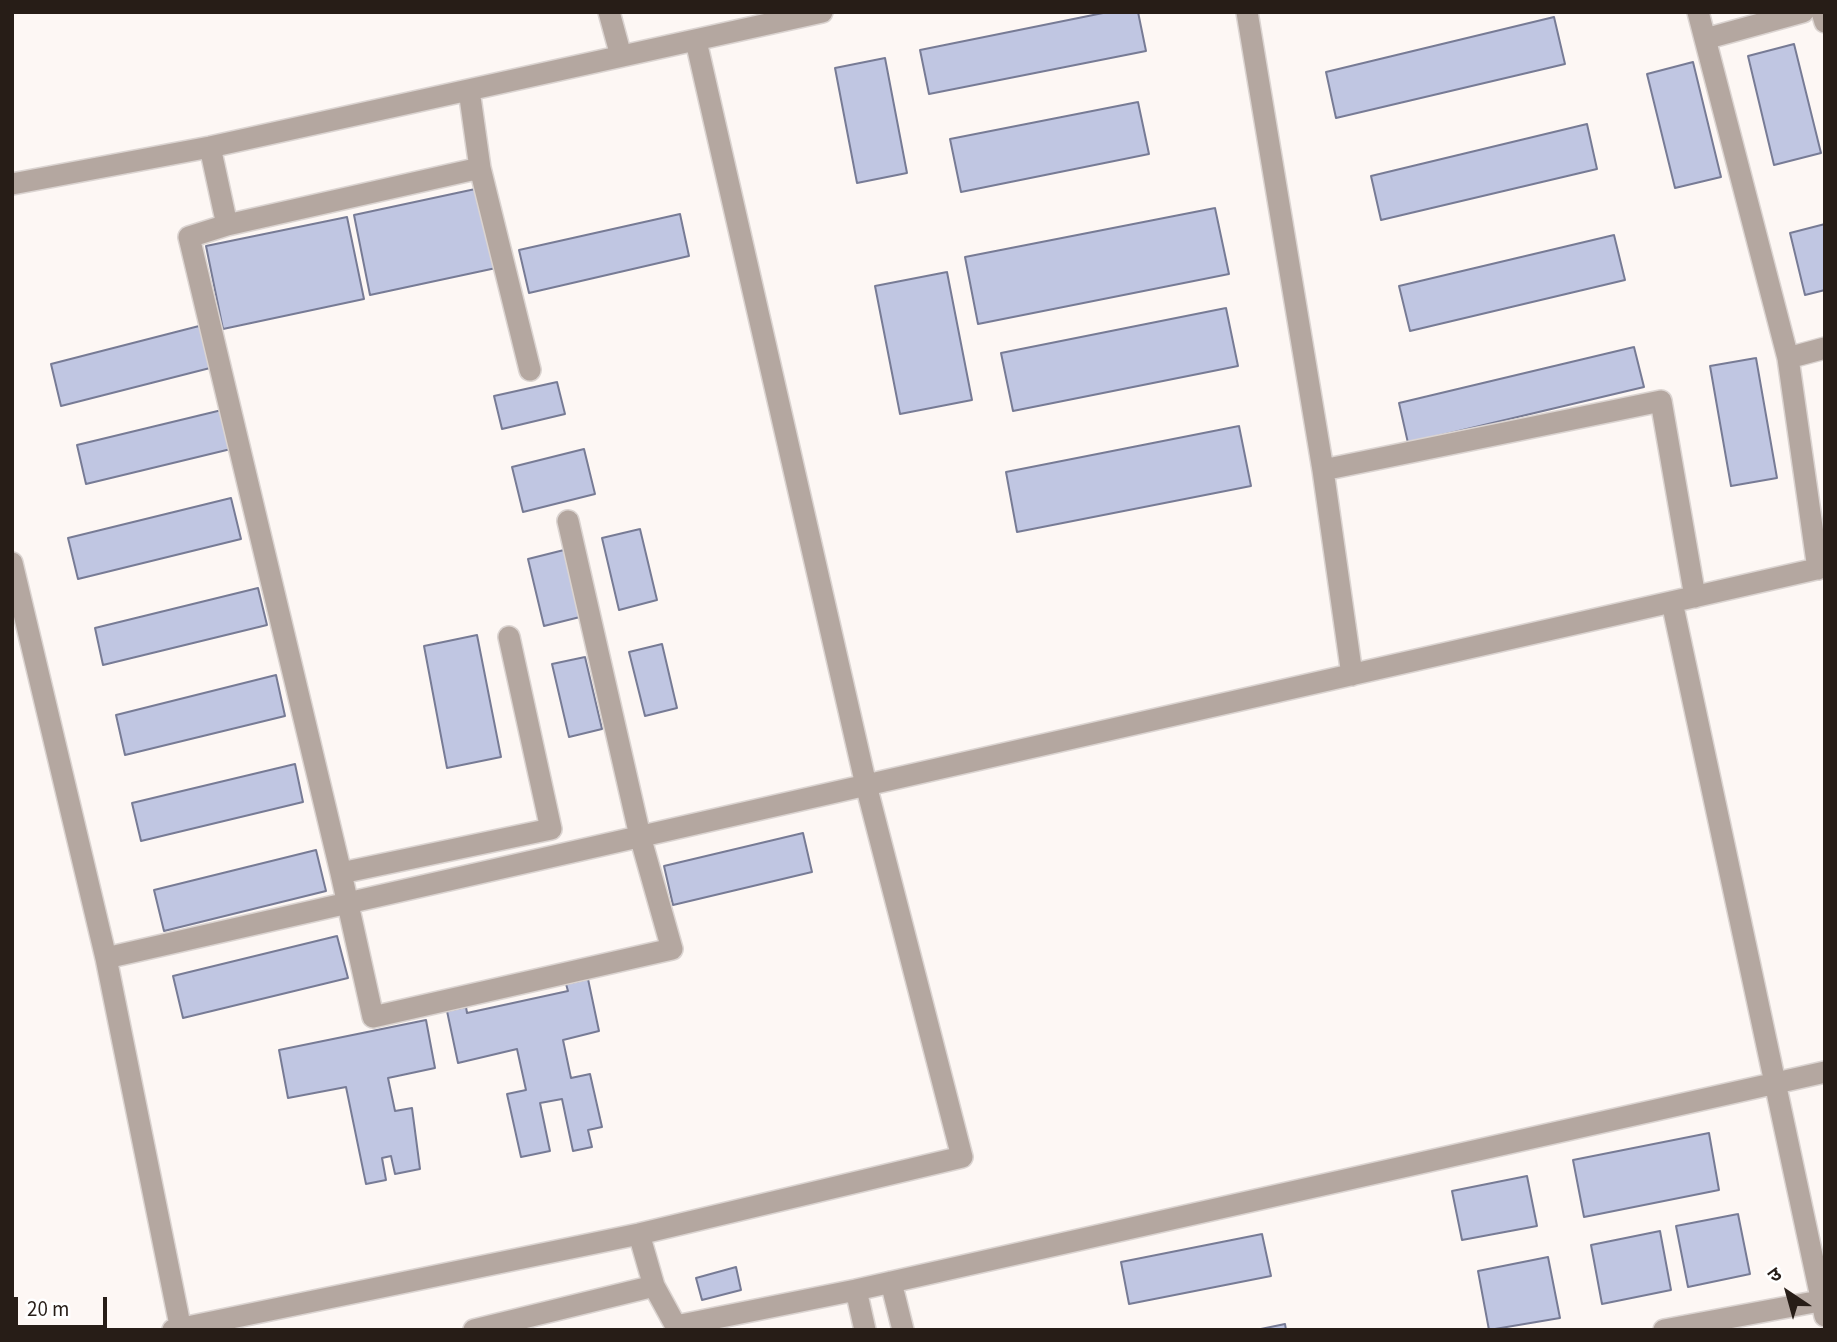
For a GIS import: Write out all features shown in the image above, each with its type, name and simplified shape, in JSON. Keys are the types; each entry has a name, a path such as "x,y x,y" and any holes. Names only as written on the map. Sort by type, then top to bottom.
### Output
{"street":[{"path":"609,12 621,56"},
{"path":"12,184 210,147 821,12"},
{"path":"1247,12 1323,470 1352,675"},
{"path":"106,958 1821,568 1788,358 1698,12"},
{"path":"1705,38 1803,12"},
{"path":"1822,12 1825,22"},
{"path":"12,563 106,958 178,1329 639,1234 962,1157 866,785 696,41"},
{"path":"469,90 480,168 530,370"},
{"path":"210,147 227,225"},
{"path":"480,168 227,225 189,237 373,1017 672,950 640,836 568,521"},
{"path":"1788,358 1825,348"},
{"path":"1323,470 1661,401 1695,597"},
{"path":"1664,1330 1824,1306 1672,602"},
{"path":"341,873 551,829 509,637"},
{"path":"639,1234 654,1286 677,1328 1825,1072"},
{"path":"891,1282 903,1330"},
{"path":"474,1330 654,1286"},
{"path":"856,1290 864,1330"}],"building":[{"path":"1108,12 1138,12 1146,51 929,94 920,50"},
{"path":"1554,17 1565,64 1336,118 1326,72"},
{"path":"1794,44 1821,153 1774,165 1748,56"},
{"path":"885,58 907,173 857,183 835,68"},
{"path":"1693,62 1721,177 1675,188 1647,74"},
{"path":"1138,102 1149,154 961,192 950,139"},
{"path":"1587,124 1597,169 1381,220 1371,176"},
{"path":"480,188 496,268 370,295 354,215"},
{"path":"1215,208 1229,274 978,324 965,257"},
{"path":"680,214 689,256 529,293 519,250"},
{"path":"347,217 364,299 223,329 206,246"},
{"path":"1825,224 1825,290 1805,295 1790,233"},
{"path":"1614,235 1625,280 1410,331 1399,286"},
{"path":"947,272 972,400 900,414 875,286"},
{"path":"1226,308 1238,366 1013,411 1001,353"},
{"path":"203,325 214,367 61,406 51,364"},
{"path":"1634,347 1644,387 1408,443 1399,403"},
{"path":"1756,358 1777,478 1731,486 1710,366"},
{"path":"557,382 565,414 502,429 494,396"},
{"path":"226,409 235,448 86,484 77,445"},
{"path":"1239,426 1251,486 1017,532 1006,472"},
{"path":"584,449 595,494 523,512 512,467"},
{"path":"231,498 241,539 78,579 68,538"},
{"path":"640,529 657,600 619,610 602,538"},
{"path":"564,550 580,617 544,626 528,559"},
{"path":"258,588 267,625 103,665 95,628"},
{"path":"477,635 501,757 447,768 424,646"},
{"path":"662,644 677,708 645,716 629,652"},
{"path":"585,657 602,729 569,737 552,664"},
{"path":"276,675 285,716 125,755 116,715"},
{"path":"295,764 303,802 141,841 132,803"},
{"path":"803,833 812,872 673,905 664,866"},
{"path":"316,850 326,891 164,931 154,890"},
{"path":"337,936 348,978 183,1018 173,976"},
{"path":"588,979 599,1031 563,1040 571,1078 590,1074 602,1127 588,1130 592,1147 573,1151 562,1099 540,1103 550,1151 521,1157 507,1094 526,1090 517,1049 458,1063 447,1011 466,1007 467,1013 568,991 566,984"},
{"path":"426,1020 435,1068 388,1078 395,1111 412,1108 420,1169 395,1174 391,1156 382,1158 386,1180 366,1184 346,1087 288,1098 279,1050"},
{"path":"1709,1133 1719,1190 1584,1217 1573,1160"},
{"path":"1527,1176 1537,1226 1462,1240 1452,1191"},
{"path":"1738,1214 1750,1274 1688,1287 1676,1226"},
{"path":"1660,1231 1671,1290 1602,1304 1591,1245"},
{"path":"1262,1234 1271,1276 1129,1304 1121,1262"},
{"path":"1548,1257 1560,1318 1489,1330 1478,1271"},
{"path":"736,1267 741,1290 702,1300 696,1278"},
{"path":"1285,1324 1286,1330 1256,1330"}]}
